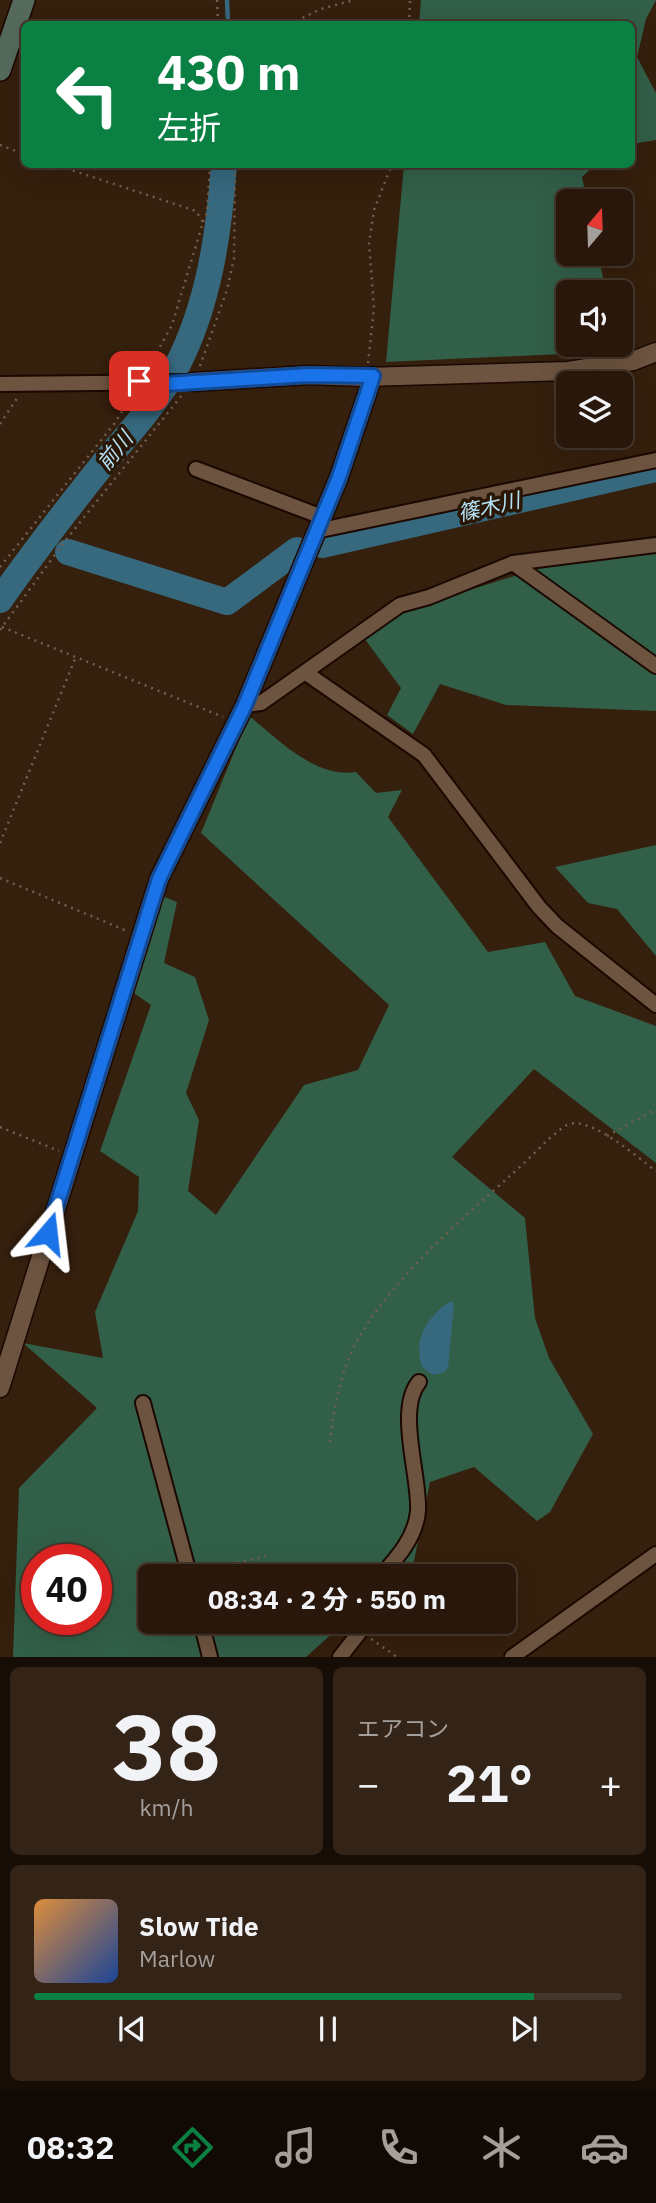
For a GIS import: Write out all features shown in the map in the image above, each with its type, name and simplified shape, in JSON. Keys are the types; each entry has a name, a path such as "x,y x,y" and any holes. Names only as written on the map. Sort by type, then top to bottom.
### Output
{"main road":[{"path":"0,70 24,0"}],"street":[{"path":"0,384 139,381 165,384 308,375 369,377 568,370 633,360 656,352"},
{"path":"0,1388 159,879 245,705 319,524 369,377"},
{"path":"195,469 319,524 656,460"},
{"path":"245,705 261,703 400,605 429,597 513,563 656,545"},
{"path":"513,563 656,666"},
{"path":"306,673 424,755 539,907 557,926 656,1005"},
{"path":"391,1564 404,1549 418,1510 410,1415 413,1389 419,1382"},
{"path":"143,1403 187,1564"},
{"path":"512,1657 656,1554"},
{"path":"204,1634 210,1657"},
{"path":"340,1657 355,1634"}],"path":[{"path":"217,0 218,21"},
{"path":"295,21 321,9 354,0"},
{"path":"409,21 410,0"},
{"path":"0,145 21,153"},
{"path":"65,168 196,211 203,222"},
{"path":"0,567 114,424 172,325 207,213 210,168"},
{"path":"235,168 234,258 207,353 192,382 143,448 65,541 1,629 236,722"},
{"path":"369,377 374,308 369,243 374,210 390,168"},
{"path":"0,424 25,385"},
{"path":"0,843 75,659"},
{"path":"0,878 140,936"},
{"path":"607,1136 656,1109"},
{"path":"330,1442 334,1410 349,1358 363,1331 393,1292 487,1194 551,1137 567,1124 578,1122 607,1136 656,1171"},
{"path":"0,1127 72,1156"},
{"path":"234,1564 266,1556"},
{"path":"368,1634 397,1657"}],"green space":[{"path":"421,0 656,0 646,19 637,57 656,93 656,140 635,144 635,21 419,21"},
{"path":"404,168 592,168 582,177 584,189 556,189 556,266 601,266 603,280 556,280 556,354 386,362"},
{"path":"656,551 656,711 506,705 440,684 413,734 387,715 401,688 364,638 402,611 559,562"},
{"path":"249,716 312,764 341,772 356,772 376,793 402,790 388,817 488,952 545,942 575,996 656,1026 656,1163 534,1069 452,1157 525,1218 535,1318 549,1358 593,1434 550,1512 537,1521 474,1467 430,1482 414,1561 411,1564 138,1564 138,1634 332,1634 306,1657 13,1657 19,1488 97,1408 23,1343 103,1358 95,1312 138,1211 139,1177 100,1151 151,1005 134,993 162,896 177,902 164,963 195,977 209,1020 186,1093 199,1120 188,1191 216,1215 304,1085 358,1070 389,1005 201,833"},
{"path":"656,845 656,956 617,909 588,903 555,867"}],"water":[{"path":"449,1302 453,1302 454,1306 448,1368 443,1373 433,1375 422,1367 419,1347 428,1322"}],"waterway":[{"name":"前川","path":"227,0 228,21"},
{"name":"前川","path":"0,600 76,498 152,405 177,366 197,318 211,268 224,168"},
{"name":"篠木川","path":"322,545 656,469"},
{"name":"篠木川","path":"68,552 227,602 297,550"},
{"path":"401,1563 415,1542"}],"route":[{"path":"48,1233 159,879 245,705 339,477 364,410 373,376 308,375 165,384 139,381"}]}
